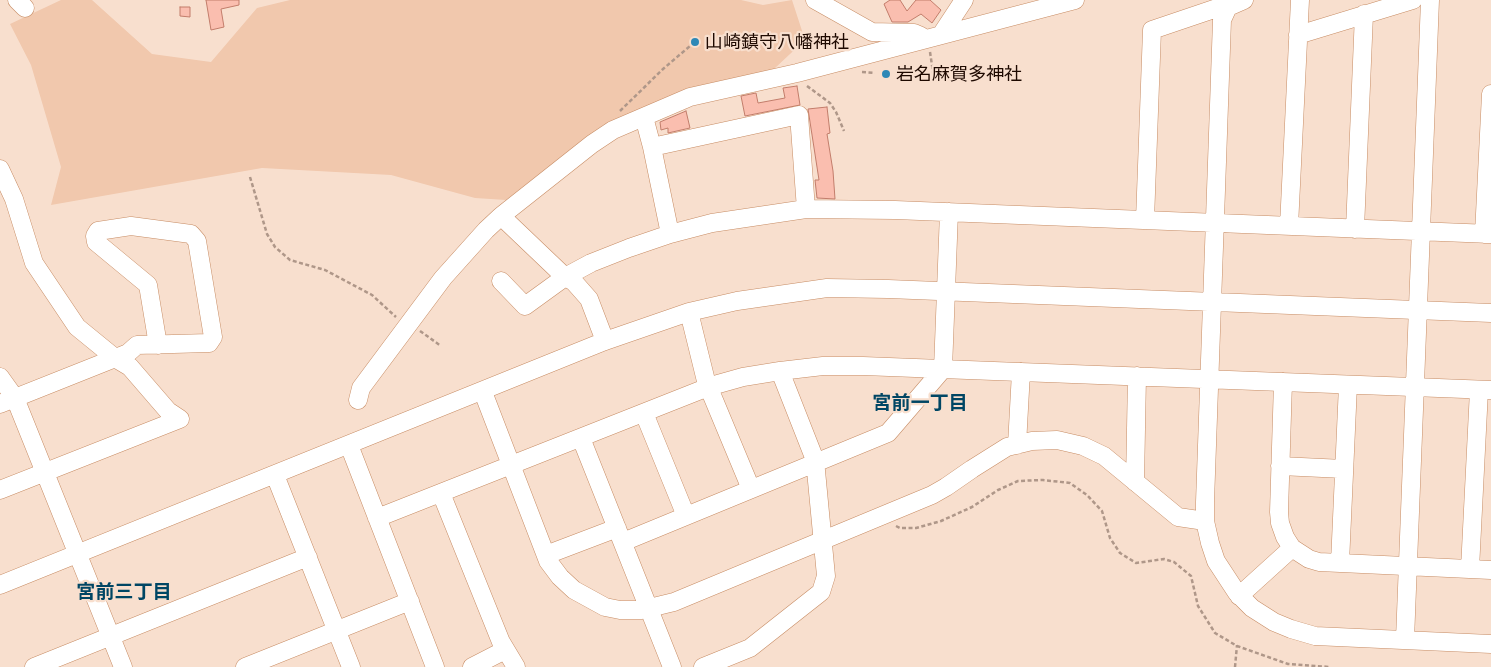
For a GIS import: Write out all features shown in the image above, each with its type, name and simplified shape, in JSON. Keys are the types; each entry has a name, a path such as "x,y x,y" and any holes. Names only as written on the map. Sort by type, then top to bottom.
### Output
{"street":[{"path":"815,0 872,32 914,33 931,37"},
{"path":"931,37 964,0"},
{"path":"358,400 361,388 443,278 486,230 592,144 613,130 690,97 797,73 1075,0"},
{"path":"1145,220 1152,30 1217,8 1228,8 1244,0"},
{"path":"1289,226 1300,0"},
{"path":"1298,35 1413,0"},
{"path":"1405,640 1430,0"},
{"path":"1228,8 1222,20 1205,521 1216,561 1239,596 1252,608 1274,622 1291,629 1315,636 1491,644"},
{"path":"1355,229 1364,14"},
{"path":"501,280 525,306 565,276 629,248 670,234 712,223 806,209 949,212 1487,234 1491,94"},
{"path":"652,147 799,116 806,209"},
{"path":"644,117 670,234"},
{"path":"0,169 14,199 34,263 77,327 115,358 130,367 168,411 180,419 0,490"},
{"path":"546,555 686,516 888,433 944,369 949,212"},
{"path":"501,216 565,276 574,282 589,299 605,341"},
{"path":"8,401 128,353 137,345 158,345 209,344 213,337 197,241 192,234 131,226 98,231 94,236 96,242 148,285 158,345"},
{"path":"0,585 605,341 688,312 737,301 827,288 1491,313"},
{"path":"688,312 708,387 750,490"},
{"path":"377,518 708,387 780,371 823,366 1485,390 1470,570"},
{"path":"703,667 750,648 821,592 826,576 815,463 780,371"},
{"path":"1017,444 1021,372"},
{"path":"1135,482 1137,376"},
{"path":"0,377 8,401 45,472 123,667"},
{"path":"1283,382 1279,512 1280,524 1292,548 1309,559 1320,562 1491,570"},
{"path":"1340,563 1348,385"},
{"path":"482,392 548,561 560,577 590,601 620,610 649,608 674,602 946,487 1007,447 1032,441 1057,440 1084,446 1104,456 1178,517 1205,521"},
{"path":"644,413 686,516"},
{"path":"581,438 672,667"},
{"path":"349,445 435,667"},
{"path":"1280,466 1344,469"},
{"path":"275,475 351,667"},
{"path":"441,493 505,650 516,667"},
{"path":"1239,596 1292,548"},
{"path":"34,667 308,557"},
{"path":"245,667 410,601"},
{"path":"472,667 505,650"}],"path":[{"path":"931,37 931,78"},
{"path":"614,117 662,69 690,46"},
{"path":"797,73 812,91 830,103 844,131"},
{"path":"250,177 267,234 275,247 290,260 325,270 372,295 397,318 441,346"},
{"path":"880,516 900,528 916,528 941,521 1018,481 1043,480 1070,483 1087,494 1102,511 1110,538 1120,553 1136,563 1164,559 1174,562 1191,576 1198,606 1215,634 1237,645 1288,664 1330,667"},
{"path":"1235,667 1237,645"}],"shaded area":[{"path":"61,0 92,0 152,54 211,62 257,8 290,0 741,0 763,5 792,0 805,40 759,83 603,125 506,200 475,198 391,175 262,168 51,205 61,167 31,65 10,24"}],"building":[{"path":"206,0 239,0 239,5 221,9 224,27 211,30"},
{"path":"890,0 900,0 907,11 916,0 930,0 941,10 932,23 921,14 908,22 892,22 884,4"},
{"path":"180,7 190,7 190,17 180,16"},
{"path":"797,86 800,105 745,116 741,96 756,93 758,103 785,98 783,88"},
{"path":"827,107 830,133 827,134 835,199 817,198 815,180 819,180 808,109"},
{"path":"686,111 690,128 668,133 668,128 661,130 660,122"}],"place":[{"name":"山崎鎮守八幡神社","path":"695,42"},
{"name":"岩名麻賀多神社","path":"886,74"}],"district":[{"name":"宮前一丁目","path":"920,403"},
{"name":"宮前三丁目","path":"124,592"}]}
